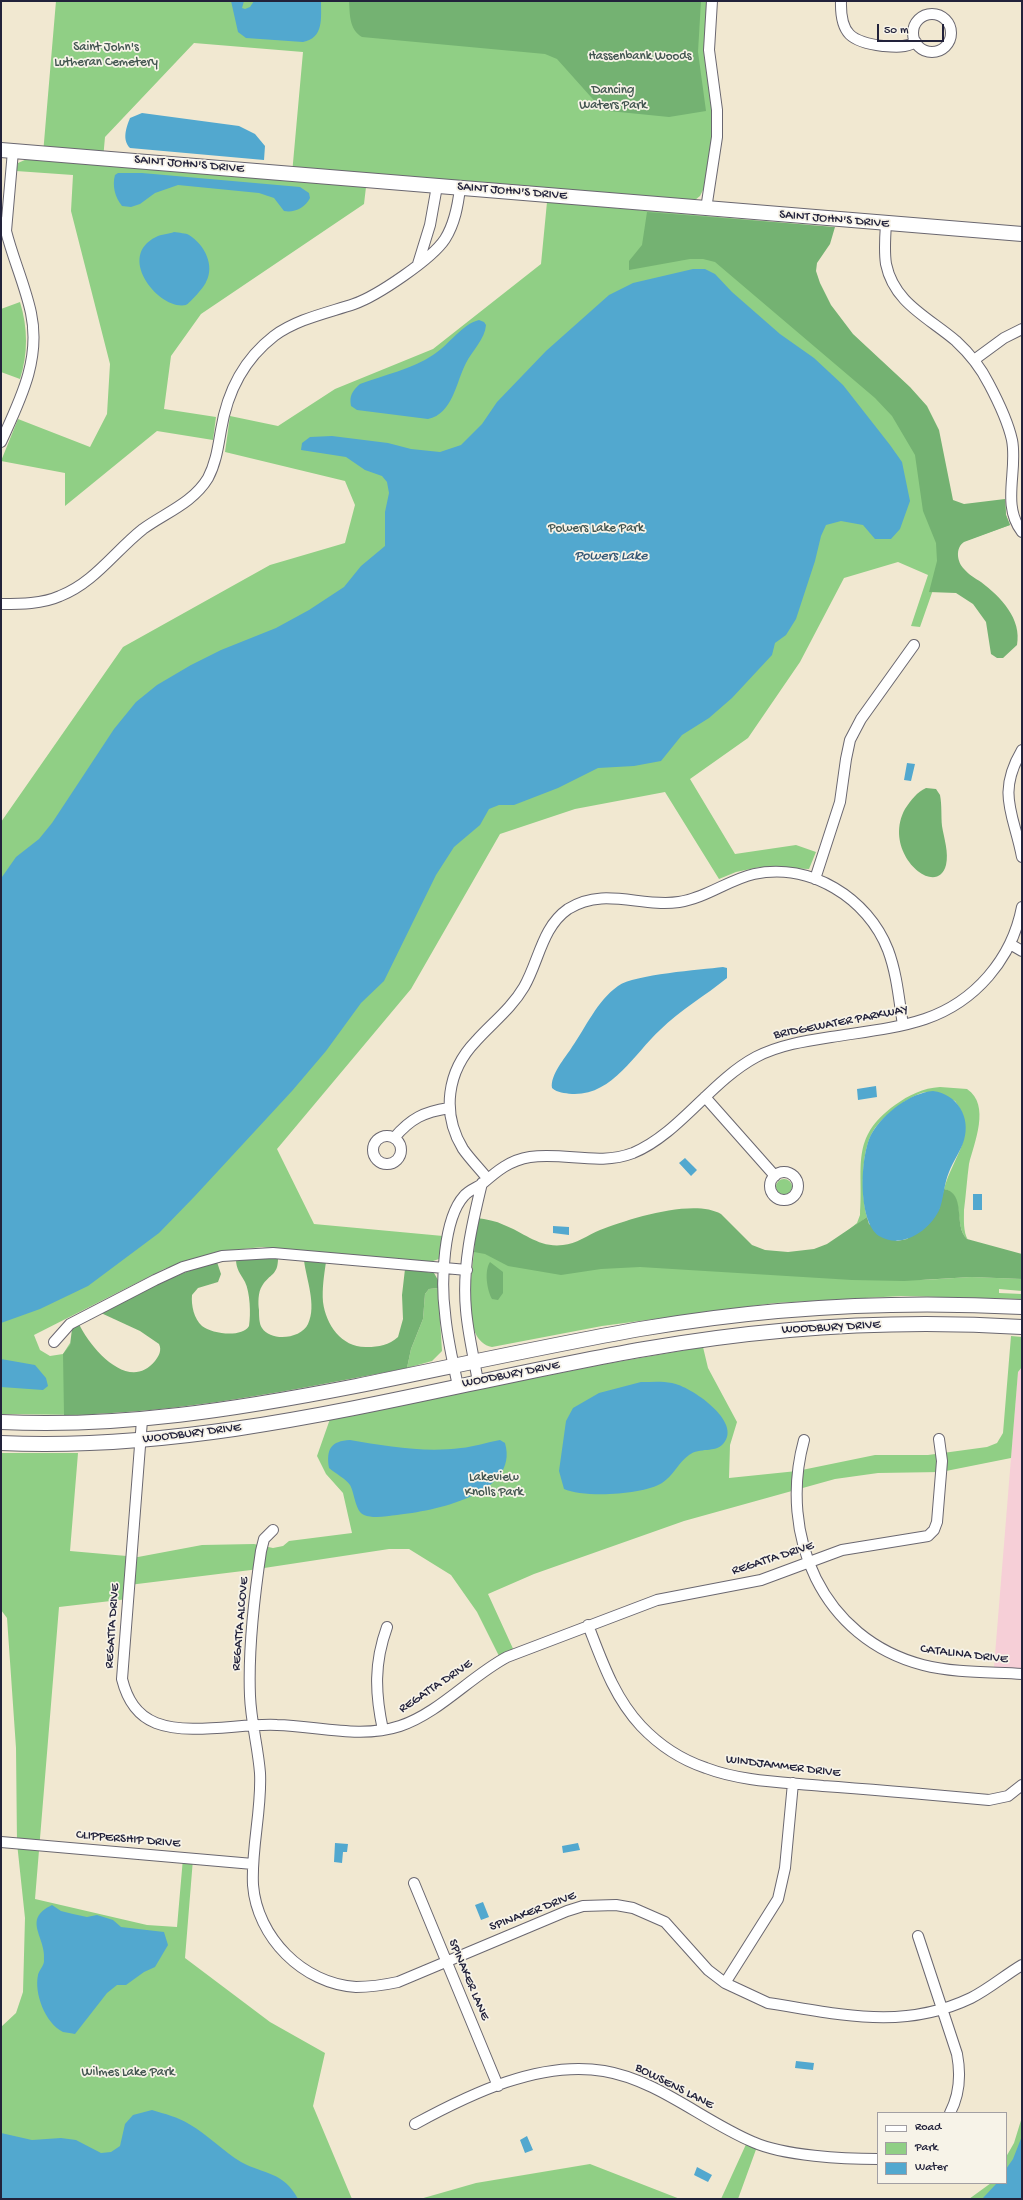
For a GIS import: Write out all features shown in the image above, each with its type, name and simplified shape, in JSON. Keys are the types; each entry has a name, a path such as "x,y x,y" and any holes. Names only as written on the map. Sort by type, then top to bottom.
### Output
{"main road":[{"name":"SAINT JOHN'S DRIVE","path":"7,151 1022,234"},
{"name":"WOODBURY DRIVE","path":"1,1422 71,1423 142,1420 254,1406 638,1330 760,1312 883,1304 1022,1307"},
{"name":"WOODBURY DRIVE","path":"1,1443 82,1443 141,1440 243,1428 643,1349 764,1332 907,1324 1022,1327"}],"street":[{"path":"706,209 717,137 716,110 709,50 712,1"},
{"path":"841,1 842,23 851,37 859,42 896,47 906,47 916,42"},
{"path":"6,231 7,151"},
{"path":"418,264 432,218 437,186"},
{"path":"1,604 42,602 74,590 88,580 142,530 188,500 203,485 214,465 224,414 234,384 242,369 262,346 288,327 302,320 356,303 374,294 438,249 446,238 453,224 460,188"},
{"path":"1,222 6,231 31,314 34,345 27,382 1,442"},
{"path":"886,224 886,264 898,293 910,306 955,340 974,360 992,391 1012,439 1011,508 1016,522 1022,532"},
{"path":"974,360 1004,338 1022,329"},
{"path":"815,879 840,802 850,740 861,719 914,644"},
{"path":"1022,750 1012,771 1009,794 1010,816 1021,846 1022,857"},
{"path":"478,1382 466,1311 467,1270 472,1219 485,1181 456,1135 449,1108 453,1077 459,1063 476,1040 491,1027 514,1002 532,972 549,930 568,910 580,903 607,897 661,904 680,902 696,898 739,878 769,872 804,875 832,887 853,901 877,929 891,961 903,1025"},
{"name":"BRIDGEWATER PARKWAY","path":"458,1386 444,1312 445,1268 448,1232 454,1213 465,1194 485,1181 505,1165 529,1157 600,1160 632,1153 659,1138 744,1064 772,1050 796,1043 903,1025 940,1013 969,996 990,975 1010,944 1022,907"},
{"path":"1010,944 1022,951"},
{"path":"705,1097 775,1176"},
{"path":"394,1138 409,1122 418,1117 430,1111 449,1108"},
{"path":"54,1342 70,1324 160,1277 197,1262 222,1256 250,1253 277,1253 467,1270"},
{"name":"REGATTA DRIVE","path":"142,1420 122,1663 122,1679 126,1695 135,1709 146,1717 169,1726 225,1729 253,1725 276,1725 357,1732 383,1730 411,1722 487,1667 507,1656 657,1600 693,1592 744,1584 842,1550 928,1536 934,1530 938,1522 942,1461 939,1439"},
{"name":"CATALINA DRIVE","path":"804,1440 798,1462 796,1485 799,1527 808,1562 818,1583 838,1613 859,1634 881,1649 923,1665 1022,1674"},
{"name":"REGATTA ALCOVE","path":"253,1725 250,1697 251,1654 260,1559 263,1543 273,1530"},
{"name":"WINDJAMMER DRIVE","path":"588,1625 615,1691 626,1709 653,1738 682,1757 706,1768 732,1775 793,1783 989,1800 1008,1796 1022,1785"},
{"path":"383,1730 378,1708 377,1678 379,1649 387,1627"},
{"name":"SPINAKER DRIVE","path":"253,1725 260,1775 253,1864 257,1906 265,1926 285,1954 301,1967 336,1983 355,1987 375,1987 398,1982 567,1911 583,1906 616,1905 633,1908 665,1922 708,1970 725,1984 768,2003 875,2018 898,2018 943,2010 972,1997 1022,1964"},
{"path":"725,1984 778,1899 785,1868 793,1783"},
{"name":"CLIPPERSHIP DRIVE","path":"1,1842 253,1864"},
{"name":"SPINAKER LANE","path":"414,1883 498,2086"},
{"path":"918,1936 957,2054 960,2071 959,2087 955,2104 951,2112"},
{"name":"BOWSENS LANE","path":"415,2124 435,2113 498,2086 526,2076 549,2071 577,2069 604,2071 638,2081 742,2137 768,2148 792,2153 877,2159"}],"shaded area":[{"path":"1022,1367 1022,1669 994,1667 1018,1372"}],"green space":[{"name":"Dancing Waters Park","path":"56,1 712,1 717,110 710,176 700,196 695,200 644,196 547,195 292,174 303,52 194,43 105,137 103,159 43,154"},
{"name":"Hassenbank Woods","path":"349,1 701,1 698,52 706,111 669,117 609,111 599,106 557,59 545,54 362,37 352,26"},
{"path":"27,159 366,187 364,204 201,314 171,356 164,409 216,417 213,440 157,431 65,506 65,473 1,461 18,419 90,447 107,414 110,364 71,211 73,175 16,171 18,163"},
{"name":"Powers Lake","path":"547,202 809,225 806,262 827,319 930,436 942,508 1005,501 1006,515 1010,525 948,547 920,627 911,626 928,575 898,562 844,578 800,662 748,738 690,779 735,854 796,845 816,852 809,869 760,867 736,872 719,879 665,792 575,809 500,834 411,989 277,1149 314,1224 443,1236 439,1259 430,1262 262,1247 216,1252 164,1269 34,1335 40,1350 50,1356 63,1354 70,1343 91,1415 1,1414 1,822 123,647 270,565 345,543 355,505 345,481 225,452 230,416 278,426 335,389 433,349 541,264"},
{"path":"647,212 835,227 830,244 817,263 816,271 831,305 853,334 910,387 927,406 939,430 953,500 964,504 1005,499 1006,515 1010,525 964,542 958,551 960,563 964,569 996,595 1008,609 1013,618 1018,635 1017,645 1003,658 997,658 991,654 986,622 973,604 956,593 929,592 937,561 936,543 923,511 915,455 892,416 875,398 715,262 703,259 690,259 629,270 629,261 642,245"},
{"path":"20,302 26,331 26,351 20,379 1,372 1,309"},
{"path":"926,788 936,789 940,795 942,826 947,851 946,865 941,874 932,877 923,874 913,867 905,855 900,841 900,825 905,809 914,797"},
{"path":"940,1087 967,1089 974,1096 978,1105 979,1125 969,1164 964,1210 966,1237 968,1240 964,1235 961,1228 955,1197 951,1192 944,1189 962,1145 965,1124 962,1113 955,1101 939,1094 929,1092 913,1097 890,1112 872,1133 868,1141 863,1175 867,1217 845,1233 857,1223 860,1215 862,1154 865,1142 871,1129 880,1117 906,1098 922,1090"},
{"path":"781,1179 787,1179 792,1184 790,1193 787,1195 781,1195 776,1190 776,1184"},
{"path":"944,1189 951,1192 958,1203 961,1226 967,1239 1022,1254 1022,1279 971,1277 904,1281 852,1280 640,1267 601,1269 561,1275 508,1266 485,1254 474,1252 477,1218 491,1220 512,1228 539,1242 563,1245 577,1241 612,1225 643,1216 678,1209 695,1208 721,1214 752,1245 765,1250 788,1252 814,1249 827,1244 867,1217 869,1224 897,1241 907,1239 939,1209"},
{"path":"474,1251 923,1280 971,1277 1022,1279 1022,1291 999,1289 999,1293 1022,1294 1022,1299 901,1296 775,1303 602,1326 492,1347 482,1342 475,1333 472,1320 470,1290"},
{"path":"257,1257 278,1258 277,1268 262,1286 259,1294 258,1304 260,1322 262,1328 266,1332 279,1337 286,1337 293,1336 304,1329 308,1324 310,1317 311,1300 304,1260 326,1262 323,1282 323,1302 328,1319 337,1334 343,1339 350,1344 367,1347 387,1344 398,1337 403,1319 402,1295 405,1269 434,1273 438,1280 438,1288 429,1289 425,1294 423,1319 411,1349 407,1368 279,1392 194,1405 151,1410 64,1415 63,1354 70,1345 72,1329 79,1324 92,1345 112,1364 123,1370 134,1372 145,1370 158,1357 160,1353 159,1344 140,1331 101,1313 172,1278 217,1262 221,1274 218,1282 198,1288 192,1295 194,1312 199,1323 207,1329 227,1334 240,1332 249,1326 250,1303 247,1286 240,1273 236,1259"},
{"path":"490,1262 503,1272 503,1293 498,1300 492,1299 489,1291 487,1270"},
{"path":"438,1288 442,1351 432,1361 407,1368 411,1349 423,1319 425,1294 429,1289"},
{"path":"1011,1336 1022,1337 1022,1367 1018,1372 1011,1458 941,1472 878,1473 835,1479 684,1521 534,1574 488,1594 515,1653 501,1660 477,1612 451,1575 409,1549 389,1549 251,1570 129,1585 128,1599 59,1607 35,1899 147,1925 177,1927 183,1858 193,1859 185,1958 270,2022 325,2053 313,2106 352,2199 1,2199 1,2027 16,2013 23,1992 25,1918 17,1843 16,1748 7,1618 1,1610 1,1453 78,1453 70,1551 138,1557 202,1545 254,1544 273,1548 283,1546 289,1541 352,1533 343,1493 326,1474 317,1456 330,1419 605,1364 703,1347 708,1368 737,1422 730,1445 729,1478 797,1471 875,1455 928,1455 987,1447 997,1443 1003,1433"},
{"path":"1022,2117 1022,2199 969,2199 990,2184 1007,2184 1007,2155 1014,2143"},
{"path":"748,2140 758,2144 738,2199 721,2199"},
{"path":"590,2164 680,2199 420,2199 476,2183"}],"water":[{"path":"231,1 244,1 242,8 245,9 250,7 254,1 321,1 320,26 315,36 310,40 303,42 246,38 238,32"},
{"path":"142,113 239,126 255,134 265,146 264,160 130,148 125,138 130,118"},
{"path":"118,173 142,173 300,187 309,193 310,198 305,205 299,209 284,211 274,198 259,193 178,185 155,193 140,204 131,207 122,206 116,195 114,187 115,175"},
{"path":"174,232 188,234 195,239 204,250 209,263 209,276 205,284 186,305 176,305 165,300 154,291 146,281 141,269 140,257 144,246 158,236"},
{"name":"Powers Lake","path":"693,269 705,269 715,274 732,292 780,334 814,358 843,385 902,462 910,501 900,529 891,539 875,539 863,525 841,521 826,525 821,536 815,561 796,619 786,635 775,643 772,655 732,698 709,718 682,735 661,761 634,766 598,768 558,788 514,805 499,805 489,809 480,825 454,847 436,875 384,981 361,1003 326,1051 292,1091 194,1197 159,1233 88,1286 40,1309 1,1323 2,877 16,857 39,839 52,823 114,729 136,702 157,685 191,665 221,650 276,628 309,610 344,587 361,566 385,546 385,512 389,493 387,482 382,476 365,470 346,457 301,450 302,443 310,437 332,436 388,443 411,449 440,452 461,445 482,424 497,402 546,351 609,295 633,283"},
{"path":"479,320 484,322 486,325 483,335 466,363 453,396 443,411 436,416 428,419 357,410 351,406 350,399 352,394 360,384 407,368 425,360 439,351 461,330"},
{"path":"907,763 915,764 911,781 904,780"},
{"path":"723,967 727,968 727,978 668,1023 611,1081 586,1093 564,1093 552,1088 553,1078 562,1061 592,1015 604,999 618,986 638,978"},
{"path":"876,1086 877,1097 858,1100 857,1089"},
{"path":"933,1091 942,1093 949,1097 960,1108 964,1115 966,1131 964,1140 949,1172 940,1208 930,1224 915,1236 897,1241 888,1240 879,1236 872,1228 867,1216 864,1202 863,1170 868,1143 872,1133 883,1118 898,1105 915,1096"},
{"path":"685,1158 697,1170 691,1176 679,1163"},
{"path":"973,1194 982,1194 982,1210 973,1210"},
{"path":"553,1226 569,1227 569,1235 553,1233"},
{"path":"1,1359 35,1365 46,1378 48,1386 43,1390 1,1387"},
{"path":"641,1382 672,1383 691,1391 702,1398 721,1416 726,1426 728,1435 723,1444 720,1447 698,1451 689,1455 666,1480 653,1487 628,1493 613,1494 585,1494 564,1489 559,1471 566,1421 573,1408 599,1393"},
{"path":"350,1440 433,1450 466,1447 500,1440 505,1443 506,1461 499,1476 487,1488 470,1497 451,1504 412,1513 372,1517 361,1513 350,1485 329,1468 328,1456 331,1447 338,1442"},
{"path":"335,1843 348,1844 347,1852 343,1852 342,1863 334,1862"},
{"path":"578,1843 580,1850 563,1853 562,1846"},
{"path":"483,1902 489,1917 481,1920 475,1905"},
{"path":"52,1905 61,1911 73,1914 87,1917 97,1915 113,1920 121,1927 164,1932 168,1945 155,1967 144,1972 126,1985 117,1985 107,1993 75,2034 63,2032 57,2028 46,2015 39,1999 37,1982 39,1971 44,1963 44,1952 37,1923 38,1917 43,1911"},
{"path":"796,2061 814,2063 813,2070 795,2068"},
{"path":"152,2110 185,2122 203,2133 241,2162 280,2178 292,2190 298,2199 1,2199 1,2133 32,2140 61,2138 76,2140 101,2153 111,2152 120,2146 125,2124 133,2115"},
{"path":"527,2136 533,2150 525,2153 520,2140"},
{"path":"1022,2136 1022,2199 982,2199 996,2184 1007,2184 1007,2168 1013,2159"},
{"path":"697,2167 712,2175 708,2182 694,2175"}],"park label":[{"name":"Saint John's Lutheran Cemetery","path":"106,56"},
{"name":"Powers Lake Park","path":"596,529"},
{"name":"Lakeview Knolls Park","path":"494,1486"},
{"name":"Wilmes Lake Park","path":"128,2073"}]}
